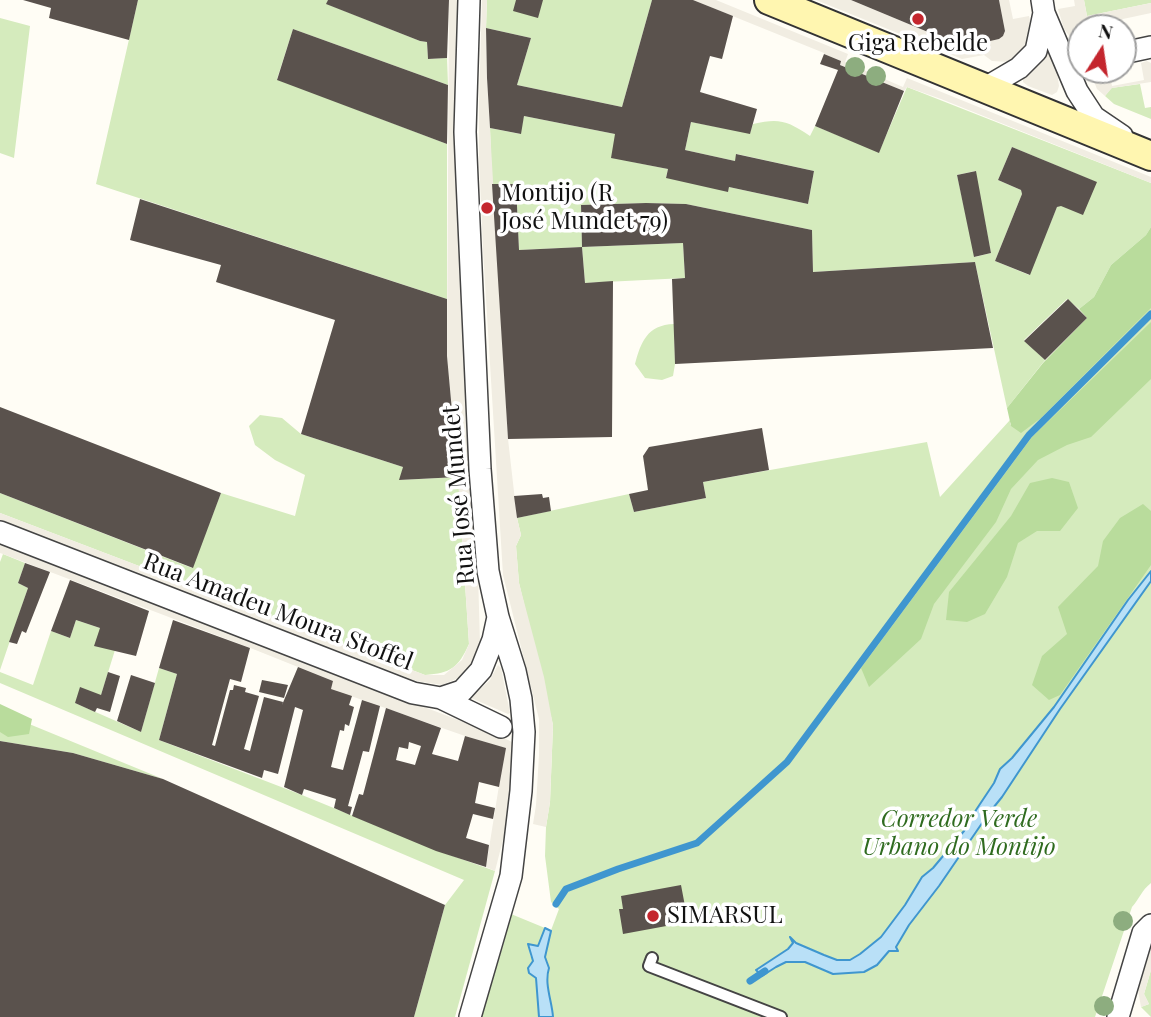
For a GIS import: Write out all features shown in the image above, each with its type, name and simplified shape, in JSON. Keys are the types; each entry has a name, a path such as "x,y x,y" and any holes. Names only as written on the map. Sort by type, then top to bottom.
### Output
{"main road":[{"path":"769,0 1150,155"}],"street":[{"name":"Rua José Mundet","path":"468,0 465,132 480,469 488,571 498,617 515,671 524,732 521,791 511,876 470,1017"},
{"path":"985,88 1019,68 1036,51 1043,7"},
{"path":"1043,7 1067,52"},
{"path":"1076,84 1077,91 1094,117 1150,155"},
{"name":"Rua Amadeu Moura Stoffel","path":"0,532 413,693 441,698 501,727"},
{"path":"441,698 461,691 481,670 493,640 498,617"},
{"path":"1118,1017 1143,933 1151,925"}],"lane":[{"path":"652,958 649,966 782,1017"}],"green space":[{"path":"138,0 328,0 327,4 427,42 428,59 447,58 448,85 293,29 277,79 447,144 447,299 96,184"},
{"path":"487,0 652,0 622,107 517,85 531,38 486,28"},
{"path":"1084,0 1151,0 1151,3 1087,14"},
{"path":"0,18 30,26 14,158 0,153"},
{"path":"1140,84 1145,108 1151,107 1151,119 1114,104 1105,96 1111,88"},
{"path":"907,87 1151,183 1151,227 1146,235 1111,265 1094,297 1079,309 1067,299 1024,340 1045,360 1007,408 975,262 813,272 812,230 686,204 581,205 582,247 519,250 516,184 492,184 490,128 520,134 524,116 615,134 633,162 668,169 666,177 728,191 729,187 808,204 814,171 737,154 735,161 685,150 691,122 750,133 753,124 777,121 789,124 810,136 815,126 879,152","holes":["1012,147 1096,182 1057,207 1029,275 995,261 1022,194 1021,190 998,180","975,171 991,253 975,257 957,175"]},
{"path":"1151,227 1151,308 1041,418 1021,433 1011,426 1007,408 1043,363 1087,318 1079,309 1094,297 1111,265 1146,235"},
{"path":"683,243 685,278 585,283 582,247"},
{"name":"Corredor Verde Urbano do Montijo","path":"1151,292 1151,883 1132,907 1095,1017 553,1017 548,986 548,963 545,957 547,941 559,909 551,902 545,856 553,725 519,583 516,546 521,535 517,518 629,494 634,512 706,498 703,482 927,442 940,497 1010,420 1010,425"},
{"path":"1151,322 1151,379 1091,437 1067,445 1038,460 1011,489 996,522 934,604 921,639 869,687 861,668 1032,437"},
{"path":"674,324 673,376 662,380 645,378 635,364 643,342 651,331"},
{"path":"260,415 282,418 301,434 403,467 400,480 458,477 469,644 453,668 425,675 0,513 0,493 192,568 221,493 295,516 305,475 275,460 255,445 249,426"},
{"path":"1052,478 1069,482 1078,508 1060,531 1037,531 1018,543 1007,577 985,614 967,622 946,620 949,592 1011,516 1030,483"},
{"path":"1143,504 1151,511 1151,565 1060,695 1049,700 1032,685 1042,656 1067,634 1058,607 1098,566 1103,541 1120,518"},
{"path":"3,554 25,563 18,583 28,588 0,670 0,562"},
{"path":"76,620 100,628 115,650 101,695 75,703 141,732 159,668 177,674 159,740 495,871 455,1017 414,1017 445,905 464,880 0,683 0,672 33,685 51,631 70,638"},
{"path":"0,704 32,719 29,734 8,737 0,732"},
{"path":"0,712 163,779 73,753 0,741"},
{"path":"511,914 545,928 538,946 529,945 533,961 530,964 536,978 539,1017 481,1017 503,946"},
{"path":"1151,970 1151,1017 1141,1007 1149,1004 1144,994"}],"shaded area":[{"path":"449,0 462,0 480,644 475,660 461,677 442,685 416,681 0,521 0,513 425,675 444,675 462,660 469,644 447,356"},
{"path":"482,0 487,0 487,78 508,439 521,535 516,546 519,583 544,677 553,725 550,802 546,827 533,824 539,719 503,575 479,158"},
{"path":"693,0 716,0 848,54 845,62 903,87 907,78 1151,177 1151,183 941,99 907,87 904,91 840,65 841,61 824,53"},
{"path":"816,0 851,0 964,47 1003,36 1005,31 999,0 1009,0 1013,19 1029,16 1033,33 1024,54 1009,62 992,61 984,55 962,59"},
{"path":"1074,0 1084,0 1087,14 1067,14 1067,33 1058,9 1075,6"},
{"path":"1151,3 1151,13 1137,16 1097,14"},
{"path":"1047,46 1054,50 1059,86 1057,92 1052,95 1023,82 1023,75"},
{"path":"1141,63 1151,63 1151,82 1112,88 1105,96 1097,89 1095,84 1137,84 1137,81 1144,80"},
{"path":"0,545 512,742 514,751 507,824 495,871 486,867 505,748 331,689 333,681 0,553"},
{"path":"498,665 501,668 510,713 508,714 471,698 490,680"},
{"path":"1151,948 1151,970 1144,994 1149,1004 1141,1007 1138,990"}],"water":[{"path":"1151,571 1151,581 1060,709 1002,797 909,925 896,947 898,951 889,951 877,965 864,972 833,974 805,962 786,962 762,976 756,970 788,949 793,943 790,937 796,943 837,960 850,960 881,937 922,877 964,831 1000,769 1054,707"},
{"path":"545,928 551,931 545,957 549,968 548,986 553,1017 539,1017 536,978 529,973 528,968 533,961 528,944 538,946"}],"building":[{"path":"23,0 138,0 129,40 49,18 51,8"},
{"path":"328,0 449,0 447,58 428,59 427,42 326,4"},
{"path":"516,0 543,0 538,18 513,11"},
{"path":"652,0 693,0 733,16 722,59 710,56 700,92 757,109 750,134 691,122 685,150 735,161 736,154 814,171 808,204 729,187 728,192 666,178 668,169 611,158 615,134 524,116 521,134 490,128 486,28 531,38 517,85 622,107"},
{"path":"851,0 999,0 1005,31 999,39 964,47"},
{"path":"293,29 448,85 447,144 277,80"},
{"path":"824,54 841,61 840,65 904,91 879,153 815,126 838,70 820,64"},
{"path":"1012,147 1097,182 1083,215 1061,206 1057,207 1030,275 995,261 1022,194 1021,190 998,180"},
{"path":"976,171 991,253 974,257 957,175"},
{"path":"492,184 516,184 519,250 582,247 585,283 613,281 612,437 508,439"},
{"path":"140,199 447,299 447,356 458,477 399,480 403,467 301,434 335,320 216,282 221,265 130,240"},
{"path":"686,204 812,230 813,272 975,262 993,348 675,364 672,279 685,278 683,243 582,247 581,205"},
{"path":"1068,299 1087,318 1045,360 1024,341"},
{"path":"0,407 221,493 193,568 0,493"},
{"path":"762,428 769,470 703,482 706,498 634,512 629,494 648,490 643,456 649,447"},
{"path":"542,494 543,498 549,497 551,511 517,518 514,496"},
{"path":"25,563 50,572 26,633 22,631 17,644 9,642 28,588 18,583"},
{"path":"70,580 149,611 136,656 94,646 100,628 76,620 70,638 51,631"},
{"path":"173,620 250,648 241,682 230,679 212,745 215,746 230,690 233,690 234,685 259,696 244,749 250,751 264,697 283,702 282,705 298,667 333,681 331,689 352,696 349,705 354,707 349,726 345,724 344,731 340,730 331,767 343,770 362,700 380,706 369,752 363,751 348,806 352,807 350,815 334,808 336,799 304,789 302,795 284,787 303,710 295,707 278,774 264,770 262,778 159,740 177,674 159,668"},
{"path":"108,672 120,676 110,712 97,708 95,712 75,703 80,687 101,695"},
{"path":"131,675 155,683 141,732 117,721"},
{"path":"262,680 288,685 284,698 259,692"},
{"path":"386,708 441,728 432,754 458,761 465,736 506,748 499,787 479,782 475,803 495,808 493,819 473,814 466,838 489,845 486,867 436,851 352,816 359,794 363,795","holes":["409,742 421,746 415,765 396,760 399,747 408,749"]},
{"path":"0,741 73,753 163,779 445,905 414,1017 0,1017"},
{"name":"SIMARSUL","path":"681,885 688,922 623,934 619,909 623,909 621,896"}],"waterway":[{"path":"556,904 566,889 697,843 787,762 1029,435 1151,314"},
{"path":"750,981 765,971"}],"place":[{"name":"Giga Rebelde","path":"918,19"},
{"name":"Montijo (R José Mundet 79)","path":"487,208"},
{"name":"SIMARSUL","path":"653,916"}]}
